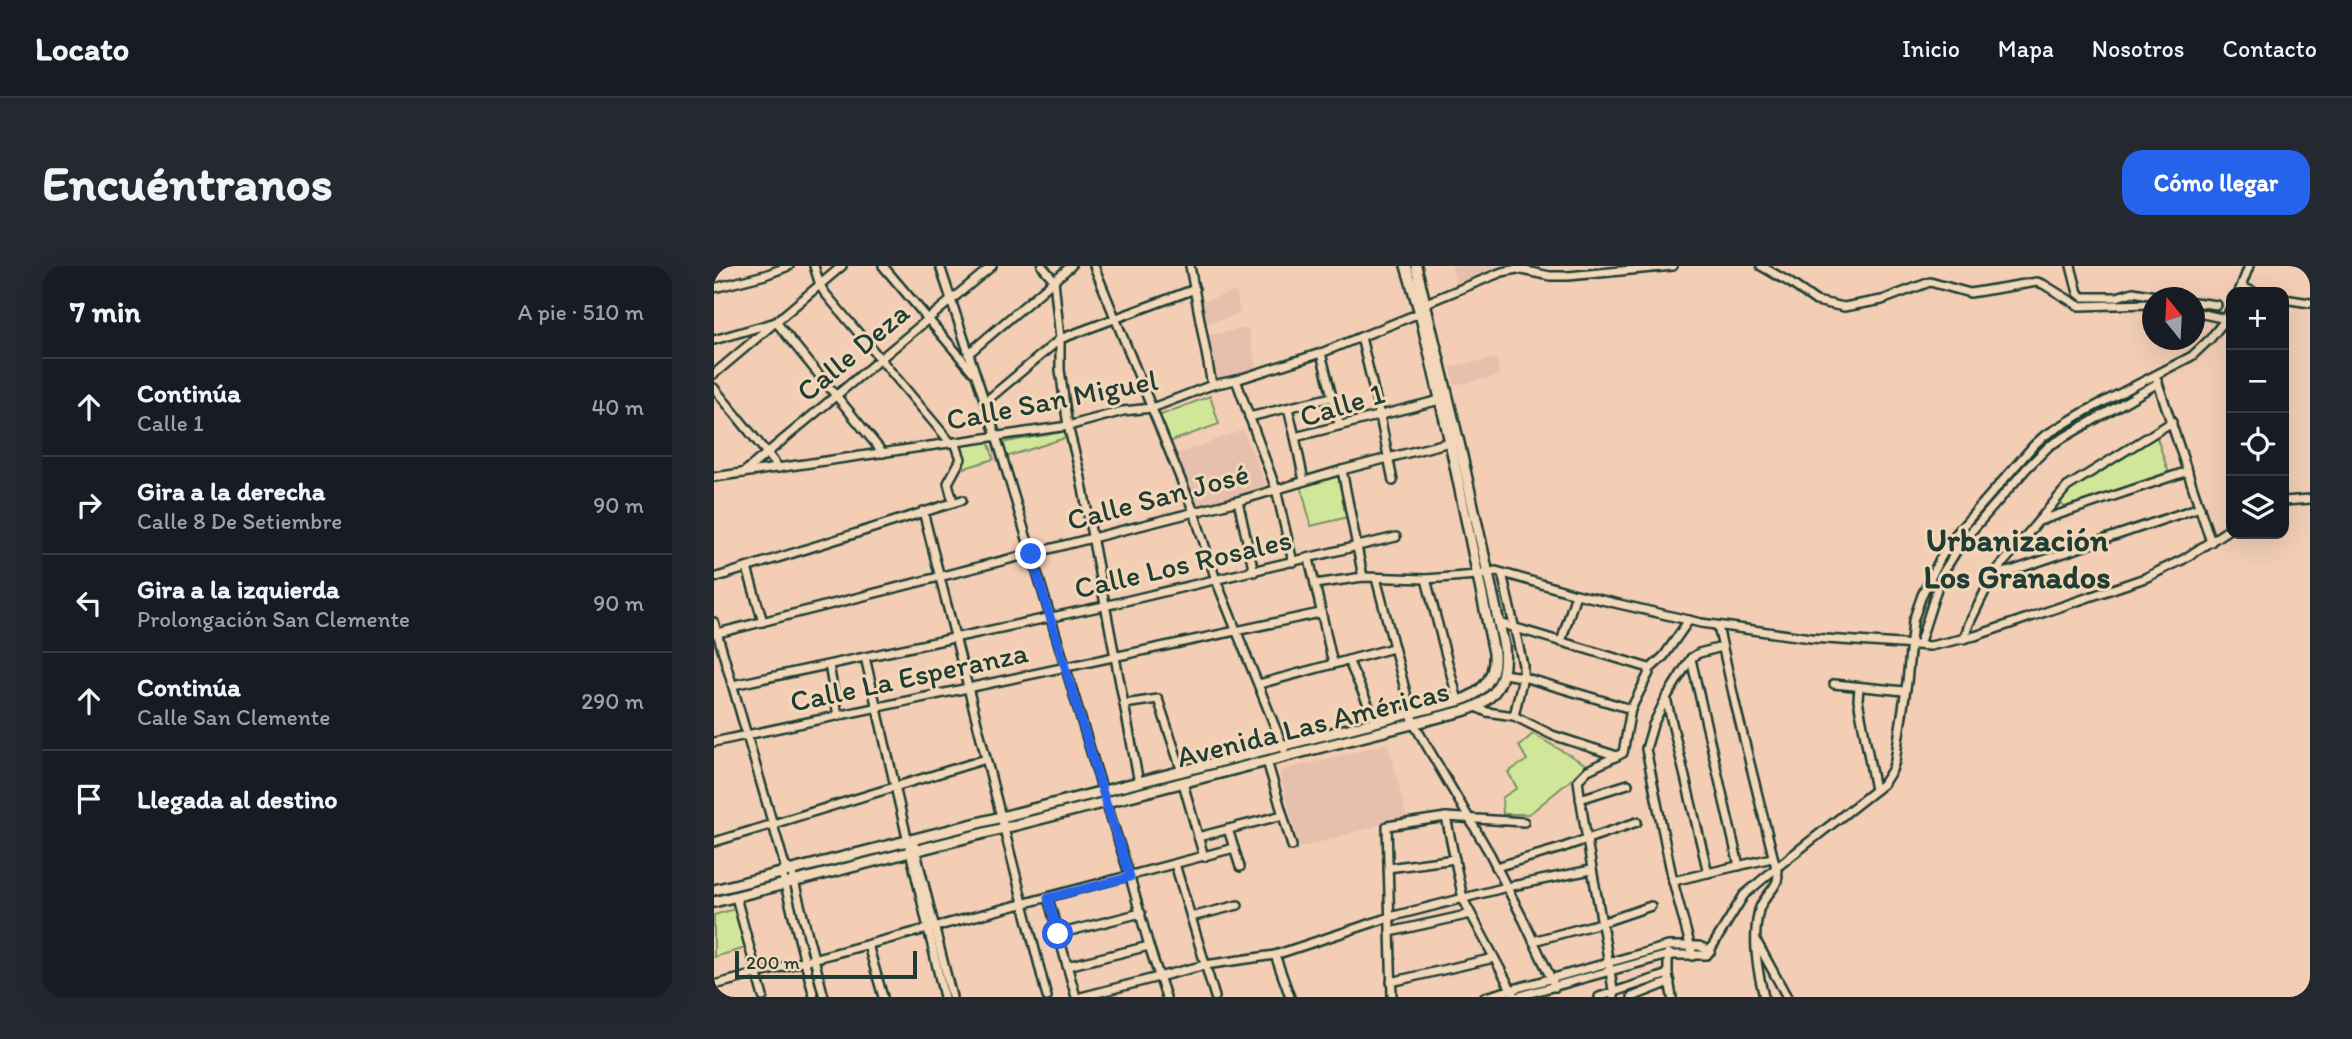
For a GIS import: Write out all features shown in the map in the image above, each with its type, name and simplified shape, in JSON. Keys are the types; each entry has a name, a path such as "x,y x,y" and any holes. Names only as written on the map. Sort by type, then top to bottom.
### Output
{"main road":[{"name":"Avenida Las Américas","path":"714,902 1267,761 1284,751 1376,722 1471,697 1483,689 1491,678 1494,666 1482,574 1424,309 1412,268"},
{"name":"Avenida Las Américas","path":"714,890 1182,772 1415,724 1476,707 1492,695 1503,674 1505,658 1499,623 1482,574 1450,442 1424,309"},
{"path":"1157,778 1159,789"}],"street":[{"path":"714,288 789,266"},
{"path":"814,266 820,285 953,443 961,459 948,483 953,502"},
{"path":"714,374 842,266"},
{"path":"883,266 975,375"},
{"path":"940,266 996,436 1166,997"},
{"name":"Calle Deza","path":"743,473 992,266"},
{"path":"1042,266 1054,280 1060,370 1068,426 1080,473 1139,783"},
{"path":"968,354 1071,266"},
{"path":"1094,266 1194,512 1216,580 1284,751"},
{"path":"1190,266 1212,385"},
{"name":"Calle San Miguel","path":"714,477 1068,426 1123,411 1152,408 1212,385 1321,353 1502,272 1517,269 1550,276 1568,276 1673,266"},
{"path":"1761,266 1816,301 1844,307 1882,300 1930,282 1970,293 2037,282 2079,306 2142,304"},
{"path":"2071,266 2078,293 2083,297 2118,297 2133,292 2142,294"},
{"path":"2242,287 2249,266"},
{"path":"985,402 1060,339 1195,289"},
{"path":"2289,300 2310,303"},
{"path":"2205,303 2217,305"},
{"path":"1485,997 1514,995 1610,967 1668,955 1705,956 1744,895 1883,784 1892,770 1907,682 1913,621 1922,595 1947,547 1968,520 2034,445 2059,426 2202,349 2226,319 2205,314"},
{"path":"714,340 776,322"},
{"path":"776,322 883,453"},
{"path":"1360,337 1393,481"},
{"path":"1321,353 1339,424"},
{"path":"2156,374 2211,542"},
{"path":"1236,380 1276,489 1293,562"},
{"path":"1919,645 1941,576 1962,542 2027,468 2049,446 2158,383"},
{"path":"714,388 779,468"},
{"path":"1249,416 1332,397"},
{"name":"Calle 1","path":"1304,481 1295,437 1440,400"},
{"path":"1288,408 1295,437"},
{"path":"1964,639 1993,575 2055,501 2074,482 2172,422"},
{"name":"Calle San José","path":"716,634 1238,501 1450,442"},
{"path":"1342,470 1363,578"},
{"path":"2038,521 2188,471"},
{"path":"2289,500 2310,499"},
{"path":"714,578 962,500"},
{"path":"1238,501 1254,572"},
{"path":"2055,501 2065,512"},
{"path":"1993,575 2200,507"},
{"path":"923,512 1047,997"},
{"path":"1314,584 1363,578 1426,579 1494,571 1576,594 1718,626 1811,638 1937,645 1964,639 2145,578 2170,566 2226,531"},
{"name":"Calle Los Rosales","path":"733,685 1104,606 1396,537"},
{"path":"1309,559 1333,664"},
{"path":"747,568 763,622"},
{"path":"1502,573 1523,665 1514,716"},
{"path":"1376,578 1415,724 1507,887 1553,983"},
{"path":"1426,579 1458,701"},
{"path":"1561,642 1576,594"},
{"name":"Calle La Esperanza","path":"714,742 1320,613"},
{"path":"1614,994 1591,870 1578,780 1581,774 1623,753 1631,709 1650,669 1664,656 1689,620"},
{"path":"714,622 824,997"},
{"path":"1499,623 1650,669"},
{"path":"1718,626 1772,858 1779,875 1759,911 1757,961 1764,997"},
{"path":"1693,956 1673,881 1646,749 1653,725 1666,698 1691,658 1722,647"},
{"path":"1259,684 1393,648"},
{"path":"865,657 931,929 944,997"},
{"path":"1691,658 1739,866"},
{"path":"1349,660 1376,722"},
{"path":"829,665 838,716"},
{"path":"1503,674 1523,677 1631,709"},
{"path":"1834,684 1904,691"},
{"path":"1859,687 1858,700 1875,790"},
{"path":"1666,698 1708,873"},
{"path":"1124,704 1158,699 1182,772"},
{"path":"1476,707 1487,712 1514,716 1552,735 1617,756"},
{"path":"714,842 986,759"},
{"path":"1267,761 1293,846"},
{"path":"1183,783 1204,857"},
{"path":"1580,799 1628,784"},
{"path":"1198,837 1283,815"},
{"path":"1447,817 1463,899 1514,995"},
{"path":"1392,997 1387,826 1447,817 1524,822"},
{"path":"1496,867 1637,822"},
{"path":"1228,829 1240,867"},
{"path":"714,985 1234,848"},
{"path":"1673,881 1772,858"},
{"path":"1388,868 1455,859"},
{"path":"1175,864 1215,997"},
{"path":"1081,997 1205,965 1275,955 1390,917 1507,887 1591,870"},
{"path":"790,883 814,997"},
{"path":"736,897 763,997"},
{"path":"1048,898 1076,997"},
{"path":"1191,917 1238,905"},
{"path":"1533,941 1651,906"},
{"path":"1058,934 1141,913"},
{"path":"1390,932 1471,914"},
{"path":"931,929 952,997"},
{"path":"1756,940 1763,958 1787,997"},
{"path":"868,945 883,997"},
{"path":"1610,967 1668,946 1690,945 1711,950"},
{"path":"1067,967 1149,946"},
{"path":"1668,946 1672,997"},
{"path":"1275,955 1290,997"},
{"path":"1391,982 1494,958"},
{"path":"1598,997 1669,978"},
{"path":"1632,997 1669,978"}],"shaded area":[{"path":"1451,266 1518,266 1458,289"},
{"path":"1236,291 1240,314 1206,323 1203,301"},
{"path":"1248,328 1256,368 1251,369 1251,374 1218,383 1209,335"},
{"path":"1496,358 1500,376 1454,385 1451,367"},
{"path":"1243,430 1268,489 1197,508 1177,454"},
{"path":"1388,743 1407,817 1300,848 1280,774 1283,770"}],"green space":[{"path":"1210,396 1219,424 1169,442 1158,416"},
{"path":"1067,431 1068,437 1006,457 1001,443"},
{"path":"2156,435 2169,474 2068,509 2064,508 2060,500 2067,491"},
{"path":"988,441 994,459 965,468 958,446"},
{"path":"1337,476 1340,479 1348,517 1311,526 1301,485"},
{"path":"1533,734 1588,766 1528,814 1503,814 1502,798 1517,788 1508,772 1527,760 1519,746"},
{"path":"735,909 746,948 714,957 714,915"}],"district":[{"name":"Urbanización Los Granados","path":"2017,558"}],"route":[{"path":"1031,554 1130,877 1048,898 1058,934"}]}
